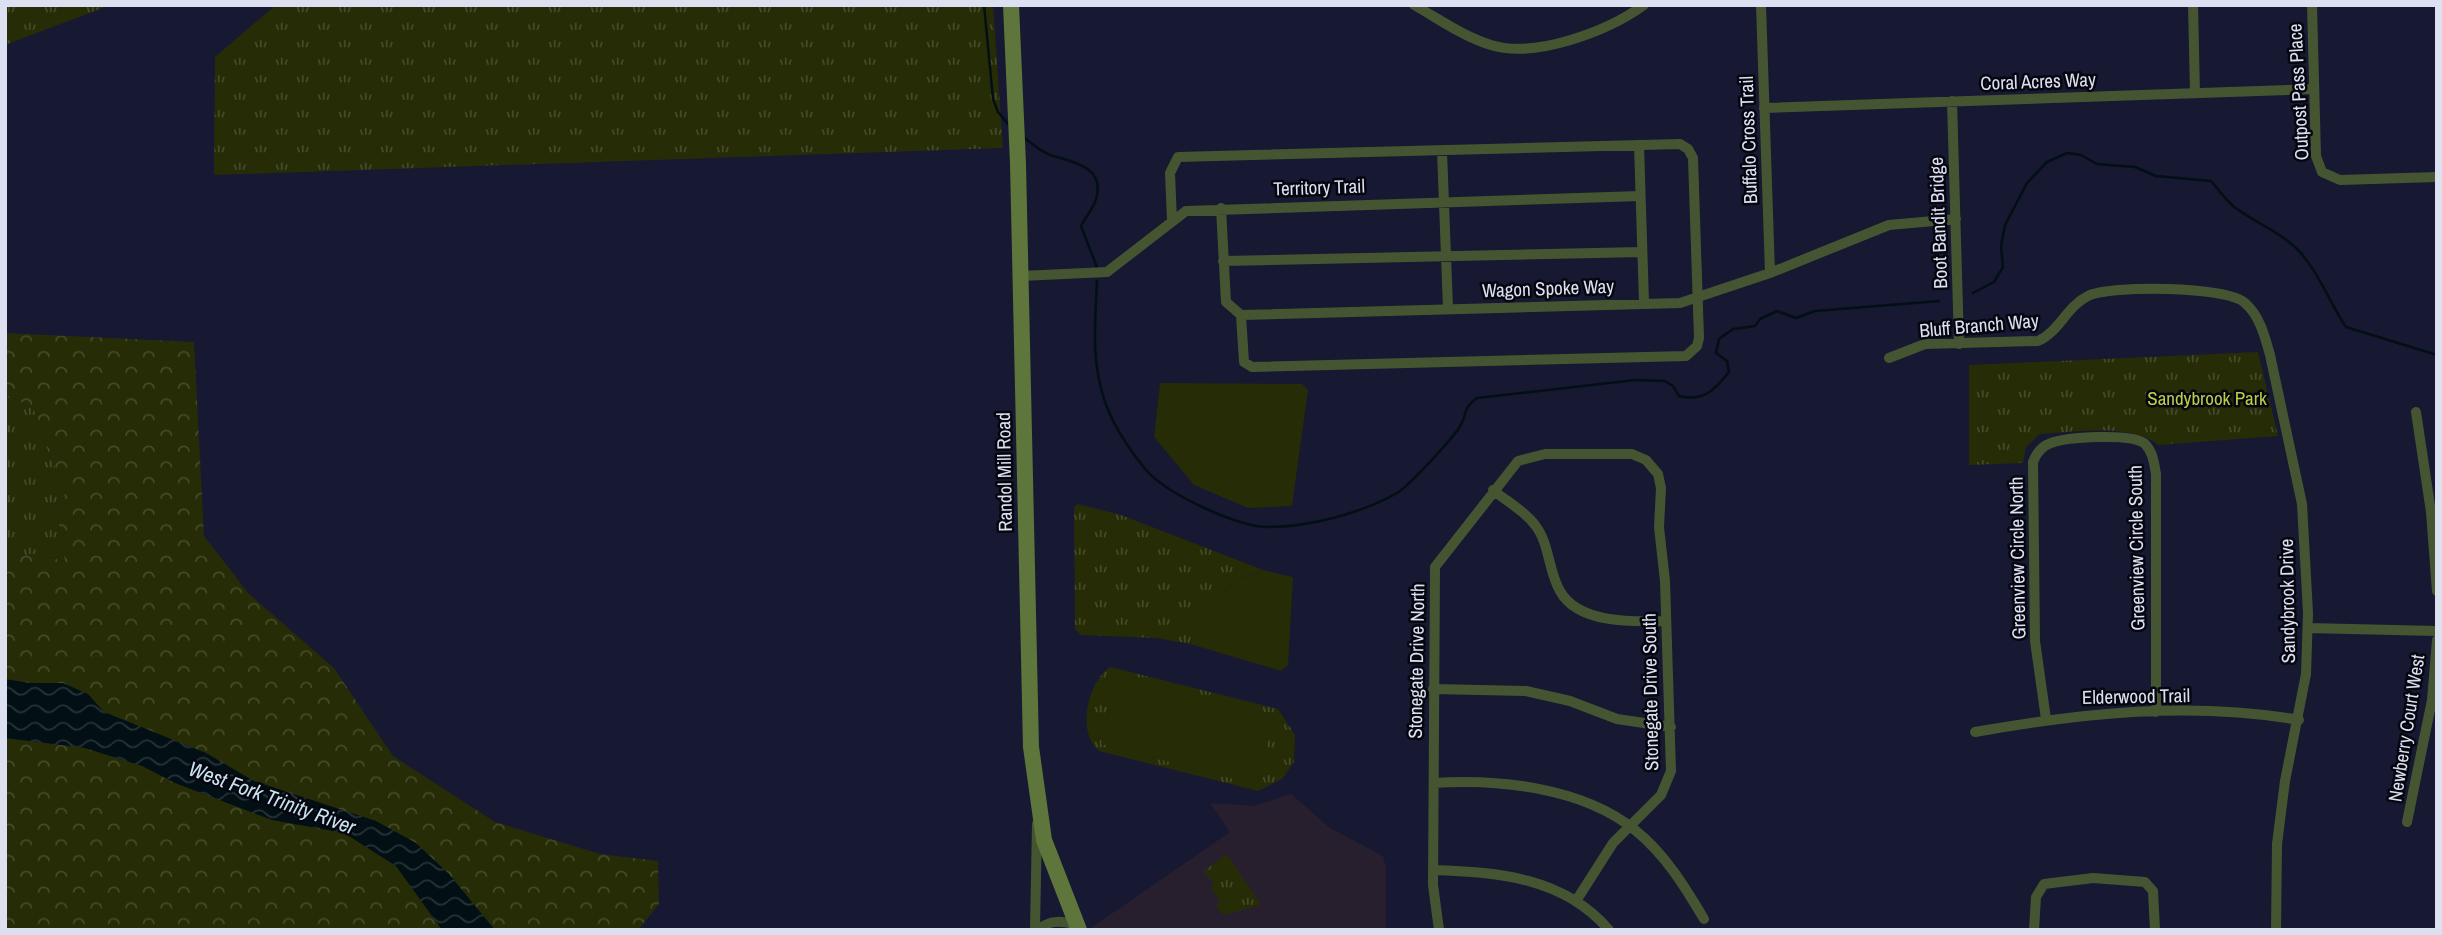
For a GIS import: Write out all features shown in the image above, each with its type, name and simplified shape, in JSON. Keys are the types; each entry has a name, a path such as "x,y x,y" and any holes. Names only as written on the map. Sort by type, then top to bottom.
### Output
{"main road":[{"name":"Randol Mill Road","path":"1011,5 1021,276 1031,747 1038,811 1054,869 1078,928"}],"street":[{"path":"1414,5 1475,39 1508,47 1531,47 1591,33 1644,5"},
{"name":"Buffalo Cross Trail","path":"1761,5 1770,273"},
{"path":"2193,5 2195,93"},
{"name":"Outpost Pass Place","path":"2312,5 2318,165 2329,177 2437,177"},
{"name":"Coral Acres Way","path":"1764,108 2314,89"},
{"name":"Boot Bandit Bridge","path":"1952,101 1959,344"},
{"path":"1172,220 1170,173 1178,158 1680,144 1688,149 1693,158 1699,338 1692,352 1686,356 1252,367 1244,362 1241,354 1241,315 1226,302 1221,208"},
{"path":"1639,145 1644,303"},
{"path":"1442,150 1448,308"},
{"name":"Territory Trail","path":"1021,276 1107,272 1185,211 1640,196"},
{"name":"Wagon Spoke Way","path":"1241,315 1680,303 1770,273 1889,225 1956,219"},
{"path":"1223,261 1641,251"},
{"name":"Bluff Branch Way","path":"1889,358 1926,344 2038,341 2049,336 2076,303 2104,292 2197,290 2217,291 2244,301 2264,333 2270,355"},
{"name":"Sandybrook Drive","path":"2270,355 2302,504 2308,628 2306,674 2285,781 2277,845 2276,930"},
{"path":"2416,412 2431,512 2437,591"},
{"name":"Greenview Circle South","path":"2089,439 2133,439 2147,446 2153,457 2156,474 2157,712"},
{"name":"Greenview Circle North","path":"2046,719 2035,641 2032,462 2035,455 2051,443 2089,439"},
{"name":"Stonegate Drive North","path":"1439,930 1433,870 1435,567 1518,461 1530,456 1605,452 1641,457"},
{"name":"Stonegate Drive South","path":"1576,901 1613,843 1668,785 1671,771 1671,727 1659,527 1661,488 1658,474 1641,457"},
{"path":"1493,490 1536,525 1560,592 1574,606 1598,616 1631,622 1665,621"},
{"path":"2308,628 2437,631"},
{"name":"Newberry Court West","path":"2407,822 2432,700 2437,640"},
{"path":"1433,689 1526,691 1570,701 1617,719 1671,727"},
{"name":"Elderwood Trail","path":"1975,732 2080,714 2240,712 2299,720"},
{"path":"1434,783 1492,782 1530,787 1577,800 1629,826 1677,873 1704,919"},
{"path":"1038,811 1036,930 1058,921 1078,928"},
{"path":"1433,870 1502,873 1551,887 1576,901 1609,930"},
{"path":"2034,930 2036,897 2044,884 2093,878 2145,882 2153,891 2155,930"}],"shaded area":[{"path":"1291,794 1330,828 1383,856 1386,867 1386,930 1088,930 1230,832 1210,803 1254,806"}],"green space":[{"path":"5,5 137,5 108,6 5,45"},
{"path":"276,5 993,5 1003,148 214,175 215,57"},
{"path":"5,333 194,342 204,536 249,594 334,668 393,756 495,822 600,854 658,861 659,904 638,930 5,930 5,558 33,554 65,561 58,519 67,486 51,460 34,409 5,394"},
{"name":"Sandybrook Park","path":"2258,352 2278,436 2158,445 2147,438 2118,431 2040,434 2026,447 2023,463 1969,465 1969,365"},
{"path":"1160,383 1302,384 1308,390 1292,506 1248,508 1194,485 1154,437"},
{"path":"5,394 34,409 51,460 67,486 58,519 66,561 33,554 5,558"},
{"path":"1078,504 1121,515 1263,570 1238,581 1216,598 1200,619 1190,644 1156,638 1081,635 1075,629 1074,507"},
{"path":"1263,570 1293,577 1288,665 1281,671 1190,644 1200,619 1216,598 1238,581"},
{"path":"1110,667 1278,709 1295,735 1294,762 1282,779 1258,791 1099,751 1088,732 1088,708 1096,684"},
{"path":"1119,674 1275,715 1257,785 1101,744"},
{"path":"1227,854 1261,905 1223,915 1216,906 1220,901 1211,888 1214,885 1204,871"}],"water":[{"name":"West Fork Trinity River","path":"5,679 30,683 63,683 88,694 104,712 206,753 254,781 376,821 416,843 449,874 495,930 442,930 396,866 344,833 272,820 175,783 142,766 85,748 5,738"}],"waterway":[{"path":"984,5 993,99 998,112 1008,124"},
{"path":"1023,137 1046,153 1086,168 1097,181 1095,202 1081,226 1098,270"},
{"path":"1973,293 1994,282 2003,267 2001,246 2005,225 2027,183 2047,162 2067,153 2081,155 2097,164 2135,167 2156,176 2211,181 2233,206 2297,249 2311,267 2346,327 2437,355"},
{"path":"1097,281 1095,342 1098,372 1105,402 1122,438 1146,470 1186,499 1239,521 1269,527 1335,518 1368,507 1397,493 1420,473 1447,443 1462,423 1468,406 1477,398 1635,380 1665,381 1673,386 1679,396 1702,396 1719,384 1729,372 1727,361 1716,353 1719,339 1733,329 1755,326 1760,319 1777,311 1796,318 1815,311 1939,301"}]}
